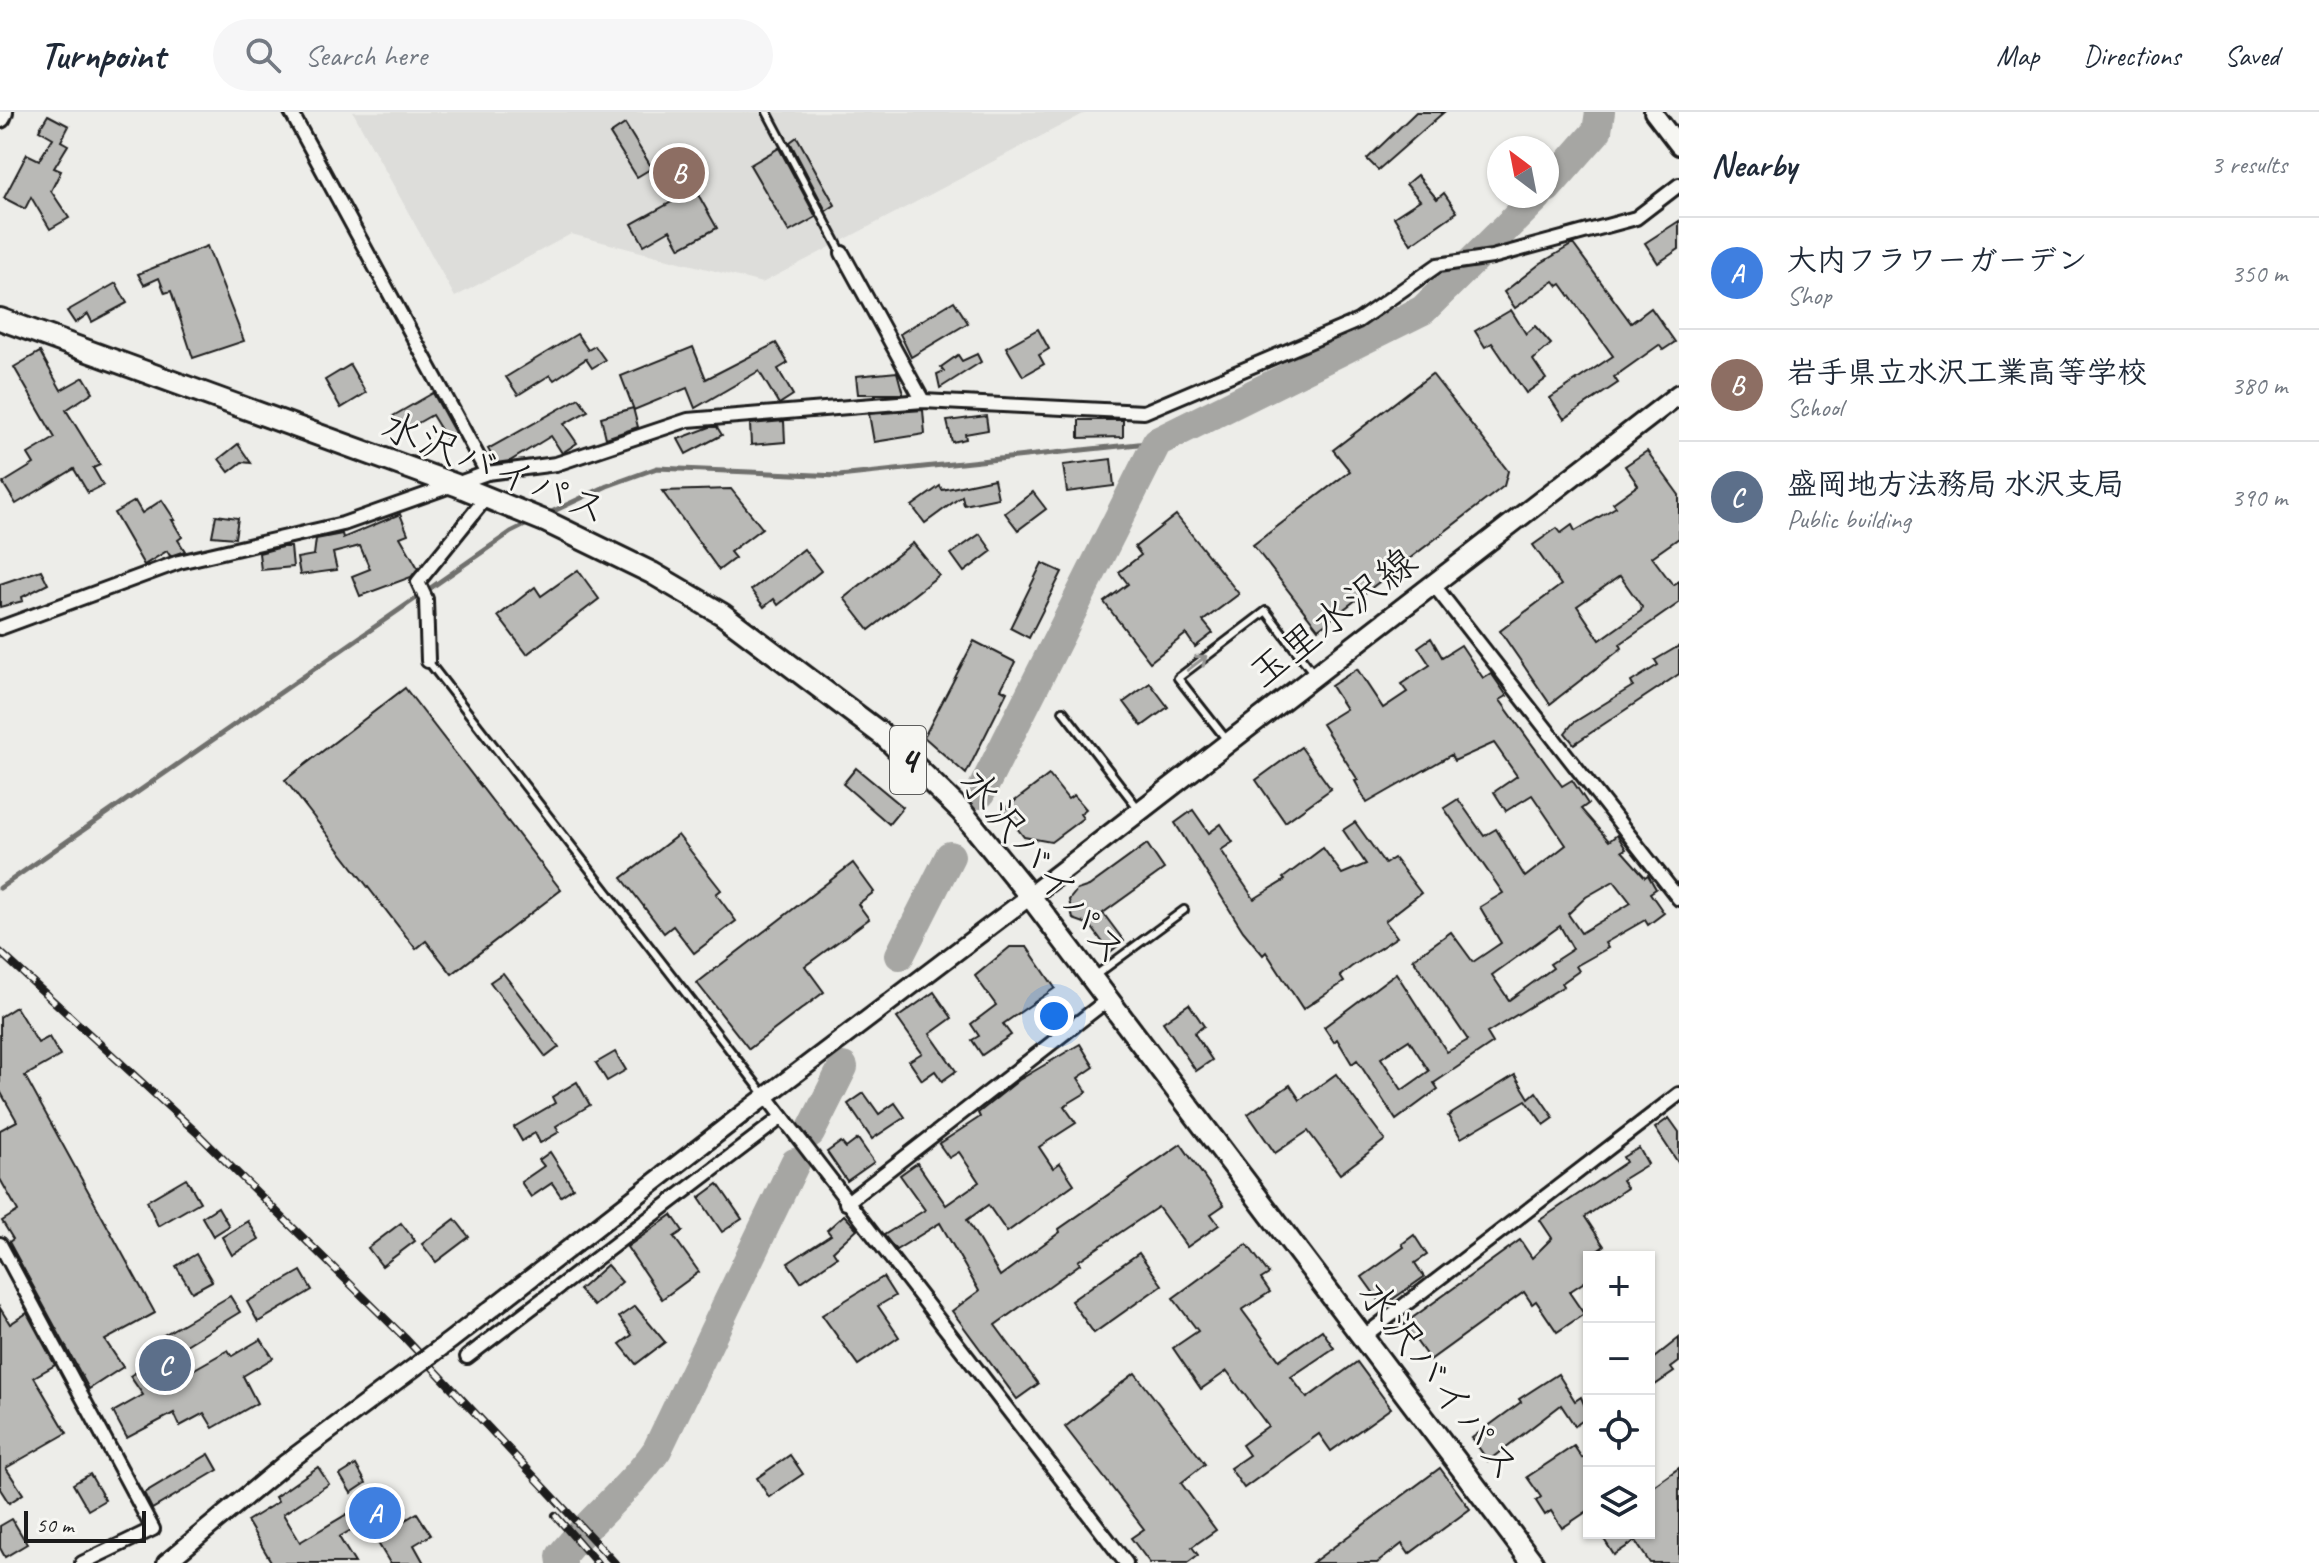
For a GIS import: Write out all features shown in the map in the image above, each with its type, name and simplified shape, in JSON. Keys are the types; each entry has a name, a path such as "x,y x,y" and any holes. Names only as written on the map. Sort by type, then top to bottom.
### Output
{"highway":[{"name":"水沢バイパス","path":"0,319 456,485 547,522 652,573 722,614 884,736 962,812 1030,896 1090,980 1533,1563"}],"main road":[{"name":"玉里水沢線","path":"1030,896 1679,394"}],"street":[{"path":"291,112 487,473"},
{"path":"1653,112 1679,146"},
{"path":"0,628 179,562 343,524 487,473 556,464 688,420 923,401 1144,412 1358,321 1438,265 1492,257 1636,218 1679,185"},
{"path":"842,253 923,401"},
{"path":"428,661 426,599 418,582 485,499"},
{"path":"1433,584 1679,899"},
{"path":"174,1562 286,1463 1030,896"},
{"path":"846,1203 1106,1001"},
{"path":"1363,1337 1679,1094"},
{"path":"767,1097 1126,1563"},
{"path":"467,1357 782,1117"},
{"path":"0,1244 153,1529 82,1563"}],"lane":[{"path":"767,112 842,253"},
{"path":"1228,742 1178,678 1266,611 1315,675"},
{"path":"428,661 767,1097"},
{"path":"1063,711 1140,810"},
{"path":"1090,980 1184,910"}],"shaded area":[{"path":"353,112 1087,112 762,283 571,234 455,297"}],"building":[{"path":"1416,112 1444,112 1378,170 1367,159"},
{"path":"48,115 69,126 61,141 68,145 54,168 61,171 51,191 69,218 50,229 31,197 25,209 4,198 27,154 39,160 53,138 39,130"},
{"path":"625,124 652,168 637,177 610,134"},
{"path":"797,137 835,205 826,211 790,142"},
{"path":"779,148 816,217 789,232 750,165"},
{"path":"1417,175 1437,199 1444,193 1457,212 1411,244 1394,217 1420,200 1406,184"},
{"path":"695,189 717,228 680,248 670,230 644,245 632,224"},
{"path":"1679,221 1679,249 1658,263 1645,243"},
{"path":"1573,244 1631,323 1651,308 1675,342 1663,350 1659,345 1614,377 1618,383 1564,419 1550,398 1613,356 1561,284 1558,286 1554,281 1515,308 1504,292 1541,263"},
{"path":"207,246 244,341 193,358 171,291 165,293 159,278 144,285 138,274"},
{"path":"116,283 127,303 92,322 88,314 75,323 67,311"},
{"path":"954,301 968,323 911,357 900,334"},
{"path":"1511,310 1526,334 1535,326 1551,344 1533,360 1546,379 1526,393 1492,343 1485,347 1475,331"},
{"path":"1038,329 1049,349 1039,355 1044,364 1023,376 1006,347"},
{"path":"577,334 588,350 595,346 605,360 592,368 586,359 554,380 550,375 518,395 506,377"},
{"path":"776,343 788,363 778,369 793,395 779,404 759,371 695,408 687,388 634,410 621,376 693,347 706,379"},
{"path":"40,352 61,390 84,377 93,392 66,410 100,465 93,468 103,485 88,493 74,469 16,504 3,483 34,464 28,454 55,438 14,367"},
{"path":"977,354 981,362 940,388 937,374 944,371 941,367 958,355 962,361"},
{"path":"350,365 366,393 341,408 325,380"},
{"path":"897,372 903,394 858,394 856,376"},
{"path":"1432,374 1508,471 1504,486 1318,629 1253,545 1350,471 1333,450"},
{"path":"433,393 455,433 446,438 432,415 402,432 393,416"},
{"path":"579,398 588,411 564,424 577,443 562,453 551,436 510,461 496,463 488,449"},
{"path":"633,408 638,427 606,438 601,417"},
{"path":"923,410 925,434 874,442 869,414"},
{"path":"986,416 988,430 965,434 966,439 952,442 947,421"},
{"path":"1079,420 1123,420 1123,437 1079,438"},
{"path":"784,421 785,442 751,445 750,424"},
{"path":"717,427 722,435 686,454 678,439"},
{"path":"238,444 251,463 242,462 229,472 219,459"},
{"path":"1647,451 1679,495 1679,538 1652,557 1673,585 1679,581 1679,603 1620,644 1622,648 1550,704 1500,631 1561,585 1533,545 1557,528 1561,533 1572,525 1575,531 1616,507 1613,503 1638,485 1625,466","holes":["1620,576 1642,607 1641,611 1600,640 1577,606"]},
{"path":"1111,459 1114,486 1067,492 1063,465"},
{"path":"994,479 998,498 964,505 962,496 925,523 912,506 940,486 942,490"},
{"path":"731,489 762,528 730,552 735,558 719,570 662,491"},
{"path":"1033,492 1046,509 1018,530 1005,513"},
{"path":"162,500 175,520 172,520 182,537 178,540 185,551 170,556 167,551 144,565 114,513 135,501 142,513"},
{"path":"400,514 408,534 400,537 418,568 411,577 360,596 352,576 370,569 360,546 333,553 337,570 300,575 297,558 314,555 316,539 342,534 343,538"},
{"path":"216,515 238,518 235,538 212,536"},
{"path":"1176,515 1239,594 1203,621 1213,633 1195,647 1186,634 1150,662 1104,602 1128,584 1119,572 1141,555 1135,547"},
{"path":"980,534 992,551 964,572 951,554"},
{"path":"913,543 939,575 869,630 844,598"},
{"path":"291,547 293,567 261,570 259,553"},
{"path":"804,549 821,571 778,605 774,599 764,607 751,590"},
{"path":"1042,563 1062,572 1029,638 1010,628"},
{"path":"41,570 48,584 22,597 23,601 0,607 0,584"},
{"path":"578,570 599,599 527,654 498,616 535,587 541,596"},
{"path":"1431,638 1442,657 1461,645 1483,678 1491,673 1507,696 1500,700 1562,786 1572,780 1588,804 1581,809 1609,841 1617,835 1626,849 1622,851 1645,877 1648,875 1656,889 1650,893 1664,913 1648,925 1645,920 1605,943 1608,948 1576,966 1579,971 1562,983 1564,986 1487,1033 1493,1043 1434,1083 1438,1089 1396,1120 1357,1060 1352,1064 1337,1039 1334,1042 1324,1027 1396,973 1447,1052 1468,1040 1413,959 1451,932 1473,962 1501,943 1480,907 1503,893 1444,808 1458,799 1484,836 1496,829 1525,877 1566,845 1532,795 1506,811 1494,792 1517,776 1494,743 1454,761 1451,755 1367,803 1355,781 1358,780 1322,724 1346,709 1331,686 1357,669 1383,708 1407,692 1401,684 1430,665 1418,647","holes":["1614,881 1631,903 1581,933 1568,914 1586,897","1560,926 1573,949 1550,964 1553,968 1509,1000 1492,975","1409,1040 1429,1071 1402,1090 1381,1058"]},
{"path":"974,641 1015,662 1001,689 1007,692 966,774 924,737"},
{"path":"1679,646 1679,674 1574,744 1565,733 1573,723 1633,686 1631,682 1658,665 1655,660"},
{"path":"1150,683 1168,707 1142,726 1124,702"},
{"path":"405,688 561,890 452,974 426,941 416,949 285,780"},
{"path":"1301,747 1331,789 1285,822 1256,780"},
{"path":"856,768 903,807 889,824 843,784"},
{"path":"1049,775 1068,799 1074,795 1086,809 1080,814 1083,818 1051,842 1024,837 1003,810"},
{"path":"1193,810 1209,833 1221,824 1233,842 1221,850 1254,899 1285,880 1283,878 1323,848 1342,874 1366,864 1343,830 1355,822 1385,864 1394,858 1421,893 1385,921 1397,937 1351,967 1340,976 1344,982 1303,1009 1266,952 1263,955 1243,931 1175,823"},
{"path":"678,835 721,890 716,894 736,921 694,953 673,926 664,933 622,878"},
{"path":"1147,844 1164,869 1103,913 1124,941 1110,952 1090,925 1073,919 1069,900 1077,890 1089,886"},
{"path":"853,863 874,892 858,904 869,919 805,966 824,992 749,1049 697,983"},
{"path":"1010,947 1027,947 1055,988 1003,1024 1011,1035 982,1055 972,1040 979,1036 971,1024 996,1005 975,976"},
{"path":"503,973 559,1047 546,1057 490,982"},
{"path":"934,992 952,1018 930,1034 956,1071 942,1081 935,1071 922,1080 909,1061 922,1053 897,1018"},
{"path":"1189,1004 1204,1026 1194,1033 1212,1060 1196,1071 1163,1022"},
{"path":"16,1007 38,1043 49,1037 60,1056 25,1076 155,1313 105,1340 123,1367 89,1389 9,1242 13,1239 2,1221 18,1211 0,1179 0,1130 17,1121 0,1091 0,1017"},
{"path":"1080,1044 1094,1067 1078,1078 1087,1092 1064,1106 1076,1123 1039,1147 1053,1168 1060,1163 1074,1184 1007,1232 988,1205 967,1220 1000,1276 1060,1232 1059,1229 1181,1144 1224,1205 1211,1214 1219,1225 1187,1247 1158,1207 1078,1261 1080,1264 995,1325 1038,1384 1017,1399 952,1311 979,1291 940,1223 896,1250 884,1235 925,1210 900,1175 917,1163 946,1205 979,1182 959,1152 949,1158 939,1144 980,1117 978,1113 1019,1080"},
{"path":"615,1052 626,1070 607,1081 596,1063"},
{"path":"1336,1074 1385,1140 1340,1174 1308,1131 1275,1153 1248,1114 1290,1085 1300,1100"},
{"path":"1515,1075 1529,1098 1536,1092 1554,1118 1544,1125 1526,1100 1461,1138 1448,1116"},
{"path":"577,1082 590,1105 556,1126 559,1132 540,1143 535,1133 522,1141 514,1127 555,1103 552,1097"},
{"path":"864,1093 879,1114 895,1103 905,1117 872,1139 848,1104"},
{"path":"1669,1118 1679,1132 1679,1164 1655,1128"},
{"path":"858,1139 874,1162 847,1181 827,1152 841,1142 846,1148"},
{"path":"1639,1148 1648,1164 1622,1180 1627,1188 1585,1217 1604,1246 1597,1251 1583,1251 1583,1283 1569,1292 1583,1315 1557,1332 1536,1301 1532,1304 1524,1292 1430,1360 1404,1324 1520,1240 1532,1258 1552,1238 1540,1220 1626,1162 1623,1157"},
{"path":"550,1152 573,1188 561,1196 552,1183 531,1197 521,1182 544,1166 539,1160"},
{"path":"186,1178 200,1202 158,1226 147,1201"},
{"path":"718,1184 742,1219 722,1232 699,1198"},
{"path":"218,1207 229,1226 213,1236 202,1217"},
{"path":"672,1215 683,1231 674,1237 699,1272 662,1299 627,1247"},
{"path":"844,1215 857,1229 833,1251 837,1257 801,1282 788,1263 831,1235 827,1230"},
{"path":"455,1219 469,1237 436,1262 422,1244"},
{"path":"248,1221 259,1239 232,1255 222,1237"},
{"path":"401,1223 415,1241 382,1266 368,1248"},
{"path":"1414,1235 1427,1255 1415,1263 1424,1277 1383,1306 1362,1277 1404,1247 1402,1244"},
{"path":"1247,1244 1269,1274 1261,1279 1270,1292 1242,1310 1279,1360 1322,1330 1334,1348 1291,1377 1307,1398 1357,1362 1391,1408 1331,1451 1319,1434 1244,1488 1230,1468 1249,1455 1242,1445 1268,1426 1227,1371 1201,1389 1173,1348 1198,1331 1173,1298"},
{"path":"1139,1253 1162,1285 1094,1333 1071,1301"},
{"path":"196,1254 212,1281 192,1292 176,1266"},
{"path":"607,1265 622,1282 594,1306 579,1290"},
{"path":"301,1271 312,1290 258,1322 247,1302"},
{"path":"883,1277 895,1296 878,1306 899,1337 858,1365 822,1315"},
{"path":"230,1296 240,1312 178,1350 191,1371 228,1350 232,1356 261,1339 273,1358 243,1376 257,1403 213,1428 204,1413 180,1426 174,1413 127,1438 113,1412 143,1395 130,1376 158,1357 150,1343"},
{"path":"635,1306 665,1342 636,1364 620,1344 632,1335 619,1317"},
{"path":"0,1308 10,1324 27,1313 55,1365 34,1377 67,1433 6,1468 23,1494 9,1503 0,1489"},
{"path":"1679,1338 1679,1362 1671,1368 1674,1372 1655,1385 1655,1357"},
{"path":"1135,1373 1205,1464 1181,1483 1216,1530 1192,1547 1198,1555 1187,1563 1150,1563 1131,1538 1144,1529 1065,1427"},
{"path":"1558,1374 1575,1401 1581,1397 1583,1420 1575,1426 1561,1405 1488,1461 1472,1438 1521,1402 1519,1399"},
{"path":"1574,1446 1583,1457 1583,1514 1562,1528 1551,1511 1545,1515 1536,1501 1541,1497 1527,1477"},
{"path":"209,1454 218,1470 152,1509 144,1493"},
{"path":"790,1455 803,1474 769,1497 757,1478"},
{"path":"356,1465 366,1483 351,1493 340,1475"},
{"path":"318,1467 329,1484 283,1514 300,1542 359,1507 367,1521 339,1537 355,1563 272,1563 247,1521 278,1502 275,1497"},
{"path":"1440,1468 1470,1509 1409,1554 1402,1544 1377,1563 1312,1563"},
{"path":"1679,1468 1679,1563 1650,1563 1635,1541 1614,1555 1604,1539 1655,1539 1655,1485"},
{"path":"90,1474 105,1500 88,1510 73,1484"},
{"path":"417,1513 431,1535 414,1545 424,1563 390,1563 375,1538"},
{"path":"12,1519 27,1544 5,1557 0,1548 0,1526"}],"waterway":[{"path":"1559,174 1597,131 1600,112"},
{"path":"980,794 1157,442 1423,310 1526,208"},
{"path":"545,515 607,486 657,468 839,476 1157,442"},
{"path":"0,888 511,532 529,523"},
{"path":"900,955 950,856"},
{"path":"810,1133 843,1067"},
{"path":"562,1563 561,1556 657,1450 795,1163"}],"railway":[{"path":"0,952 196,1132 405,1338 615,1563"},
{"path":"555,1515 597,1563"}],"place":[{"name":"岩手県立水沢工業高等学校","path":"679,173"},
{"name":"盛岡地方法務局 水沢支局","path":"165,1365"},
{"name":"大内フラワーガーデン","path":"375,1513"}]}
